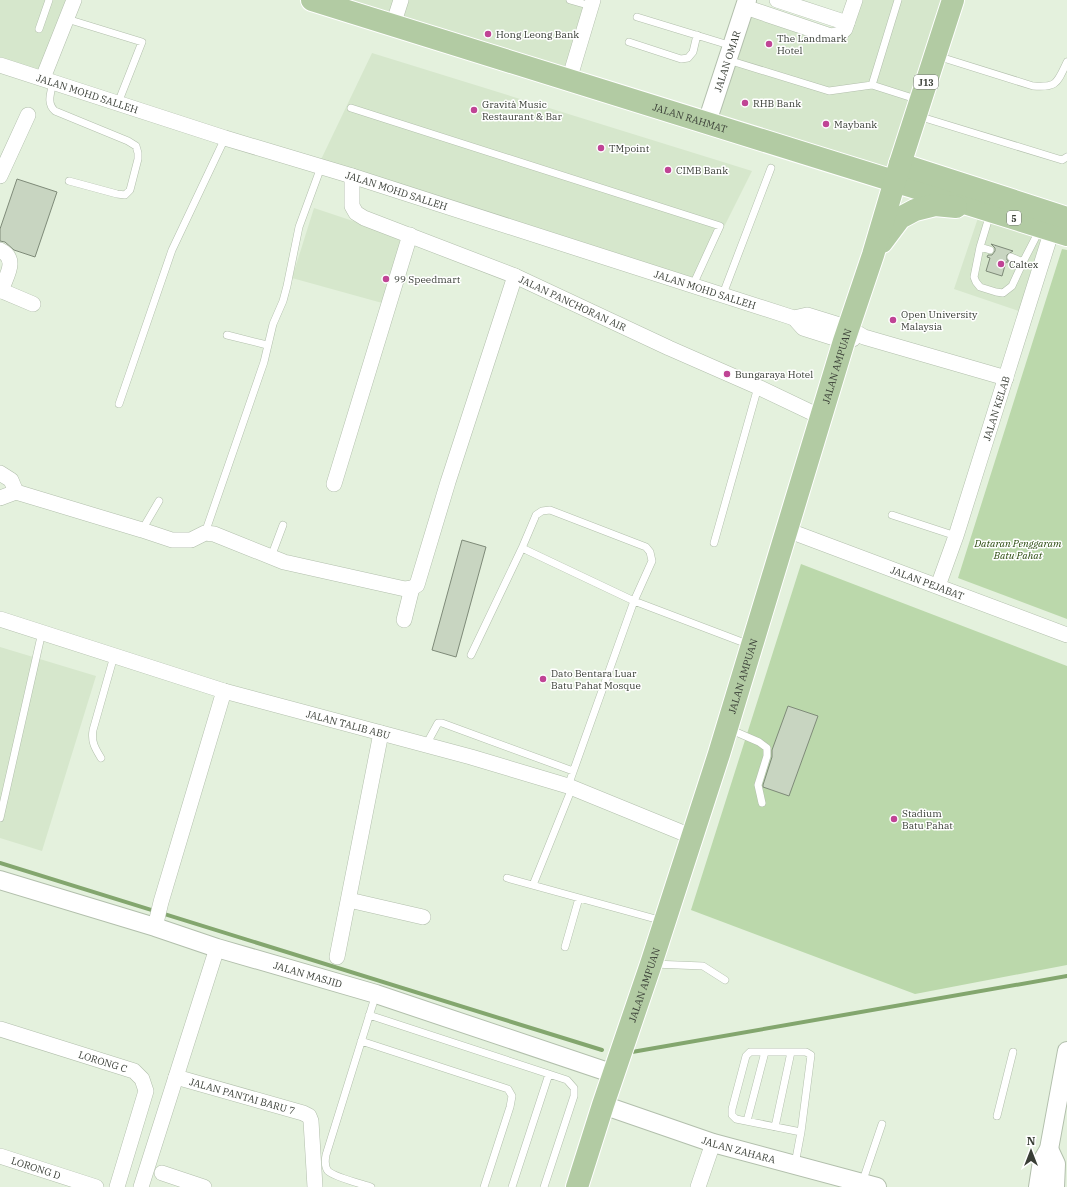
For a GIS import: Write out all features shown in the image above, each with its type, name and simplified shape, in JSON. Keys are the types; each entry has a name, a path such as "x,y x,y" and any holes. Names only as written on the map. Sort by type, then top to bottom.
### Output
{"main road":[{"name":"JALAN RAHMAT","path":"312,0 706,122 898,172 1051,234"},
{"name":"J13","path":"898,172 953,0"},
{"name":"JALAN RAHMAT","path":"898,172 1051,234"},
{"name":"JALAN AMPUAN","path":"577,1187 602,1105 614,1074 693,837 753,646 821,417 852,335 873,254 898,172"},
{"path":"873,254 900,218 915,210 935,205 992,211"}],"street":[{"path":"48,80 74,0"},
{"path":"393,25 401,0"},
{"path":"777,0 847,23"},
{"path":"746,4 831,36 840,34 845,29 855,0"},
{"path":"569,80 592,3"},
{"name":"JALAN OMAR","path":"706,122 746,4"},
{"name":"JALAN MOHD SALLEH","path":"0,65 225,138 352,176 723,294 794,318 803,328 852,335 1006,378"},
{"path":"0,176 28,115"},
{"name":"JALAN PANCHORAN AIR","path":"352,176 352,206 356,213 364,218 515,276 668,348 821,417"},
{"name":"JALAN KELAB","path":"938,586 956,536 1051,234"},
{"path":"334,484 410,235"},
{"path":"0,250 5,252 10,257 11,263 0,290 33,304"},
{"path":"0,498 16,492 172,540 191,540 205,533 214,534 284,562 406,589 412,588 417,585 448,482 515,276"},
{"path":"0,473 11,480 16,492"},
{"name":"JALAN PEJABAT","path":"787,530 1067,635"},
{"path":"404,620 412,588"},
{"name":"JALAN TALIB ABU","path":"0,619 224,691 571,782 693,837"},
{"path":"158,915 224,691"},
{"path":"337,956 381,733"},
{"name":"JALAN MASJID","path":"0,880 158,915 217,948 376,994 614,1074"},
{"path":"349,900 423,917"},
{"path":"141,1187 217,948"},
{"name":"LORONG C","path":"0,1028 134,1071 142,1079 146,1091 117,1187"},
{"path":"1038,1187 1042,1161 1049,1148 1067,1051"},
{"name":"JALAN PANTAI BARU 7","path":"176,1077 309,1116 311,1121 315,1187"},
{"name":"JALAN ZAHARA","path":"602,1105 713,1143 870,1185"},
{"path":"698,1187 713,1143"},
{"path":"1049,1148 1056,1164 1055,1187"},
{"name":"LORONG D","path":"0,1156 96,1187"},
{"path":"162,1173 204,1187"}],"lane":[{"path":"39,29 49,0"},
{"path":"570,0 592,3"},
{"path":"872,85 898,0"},
{"path":"637,17 697,35 730,53 829,91 872,85 918,108 1062,160 1067,157"},
{"path":"68,19 142,42 118,103"},
{"path":"629,42 681,58 688,58 693,52 697,35"},
{"path":"935,55 1033,86 1048,87 1059,80 1067,62"},
{"path":"48,80 50,108 54,112 128,141 136,146 138,153 138,159 130,190 125,195 69,181"},
{"path":"351,108 720,226 692,285"},
{"path":"119,404 172,250 225,138"},
{"path":"205,533 264,362 273,324 283,301 287,286 299,227 321,167"},
{"path":"723,294 771,168"},
{"path":"992,211 980,247 974,277 980,287 996,292 1003,292 1012,286 1023,262 1051,234"},
{"path":"980,247 990,250"},
{"path":"1011,257 1023,262"},
{"path":"227,334 268,345"},
{"path":"714,543 758,388"},
{"path":"142,530 159,501"},
{"path":"471,655 536,515 542,511 550,510 646,547 650,552 652,561 634,601 571,782 533,885"},
{"path":"892,515 956,536"},
{"path":"271,557 283,525"},
{"path":"522,548 634,601 753,646"},
{"path":"0,818 42,632"},
{"path":"101,758 94,746 92,730 114,656"},
{"path":"426,745 438,723 442,723 571,782"},
{"path":"727,729 759,742 767,748 767,756 758,785 762,803"},
{"path":"507,878 664,922"},
{"path":"565,947 579,898"},
{"path":"651,964 703,966 725,980"},
{"path":"371,1187 333,1174 327,1170 325,1165 326,1155 376,994"},
{"path":"369,1015 568,1080 574,1088 574,1096 544,1187"},
{"path":"361,1040 508,1089 512,1096 510,1107 484,1187"},
{"path":"794,1165 801,1132 811,1055 806,1052 750,1052 746,1056 734,1101 732,1115 736,1119 801,1132"},
{"path":"747,1121 764,1052"},
{"path":"775,1127 791,1052"},
{"path":"997,1116 1013,1052"},
{"path":"512,1187 549,1074"},
{"path":"870,1185 882,1124"}],"shaded area":[{"path":"0,0 69,0 41,72 0,59"},
{"path":"339,0 589,0 567,71"},
{"path":"849,0 945,0 889,171 715,117 753,5 833,31 838,30"},
{"path":"372,53 752,171 692,291 316,170"},
{"path":"314,208 413,241 393,306 292,278"},
{"path":"979,215 1045,236 1022,312 954,289"},
{"path":"0,647 96,676 42,851 0,838"}],"green space":[{"name":"Dataran Penggaram Batu Pahat","path":"1062,249 1067,250 1067,619 958,578"},
{"name":"Stadium Batu Pahat","path":"801,564 1067,666 1067,965 915,994 691,910"}],"building":[{"path":"17,179 57,192 35,257 14,250 5,242 0,241 0,229"},
{"path":"991,244 1013,251 1007,255 1007,260 1010,262 1006,262 1002,276 986,271 990,258 987,257 988,255 992,255 995,251 995,248"},
{"path":"462,540 486,547 456,657 432,650"},
{"path":"788,706 818,716 789,796 763,787 772,757 772,750"}],"waterway":[{"path":"0,863 602,1050"},
{"path":"632,1052 1067,976"}],"place":[{"name":"Hong Leong Bank","path":"488,34"},
{"name":"The Landmark Hotel","path":"769,44"},
{"name":"RHB Bank","path":"745,103"},
{"name":"Gravità Music Restaurant & Bar","path":"474,110"},
{"name":"Maybank","path":"826,124"},
{"name":"TMpoint","path":"601,148"},
{"name":"CIMB Bank","path":"668,170"},
{"name":"Caltex","path":"1001,264"},
{"name":"99 Speedmart","path":"386,279"},
{"name":"Open University Malaysia","path":"893,320"},
{"name":"Bungaraya Hotel","path":"727,374"},
{"name":"Dato Bentara Luar Batu Pahat Mosque","path":"543,679"},
{"name":"Stadium Batu Pahat","path":"894,819"}]}
